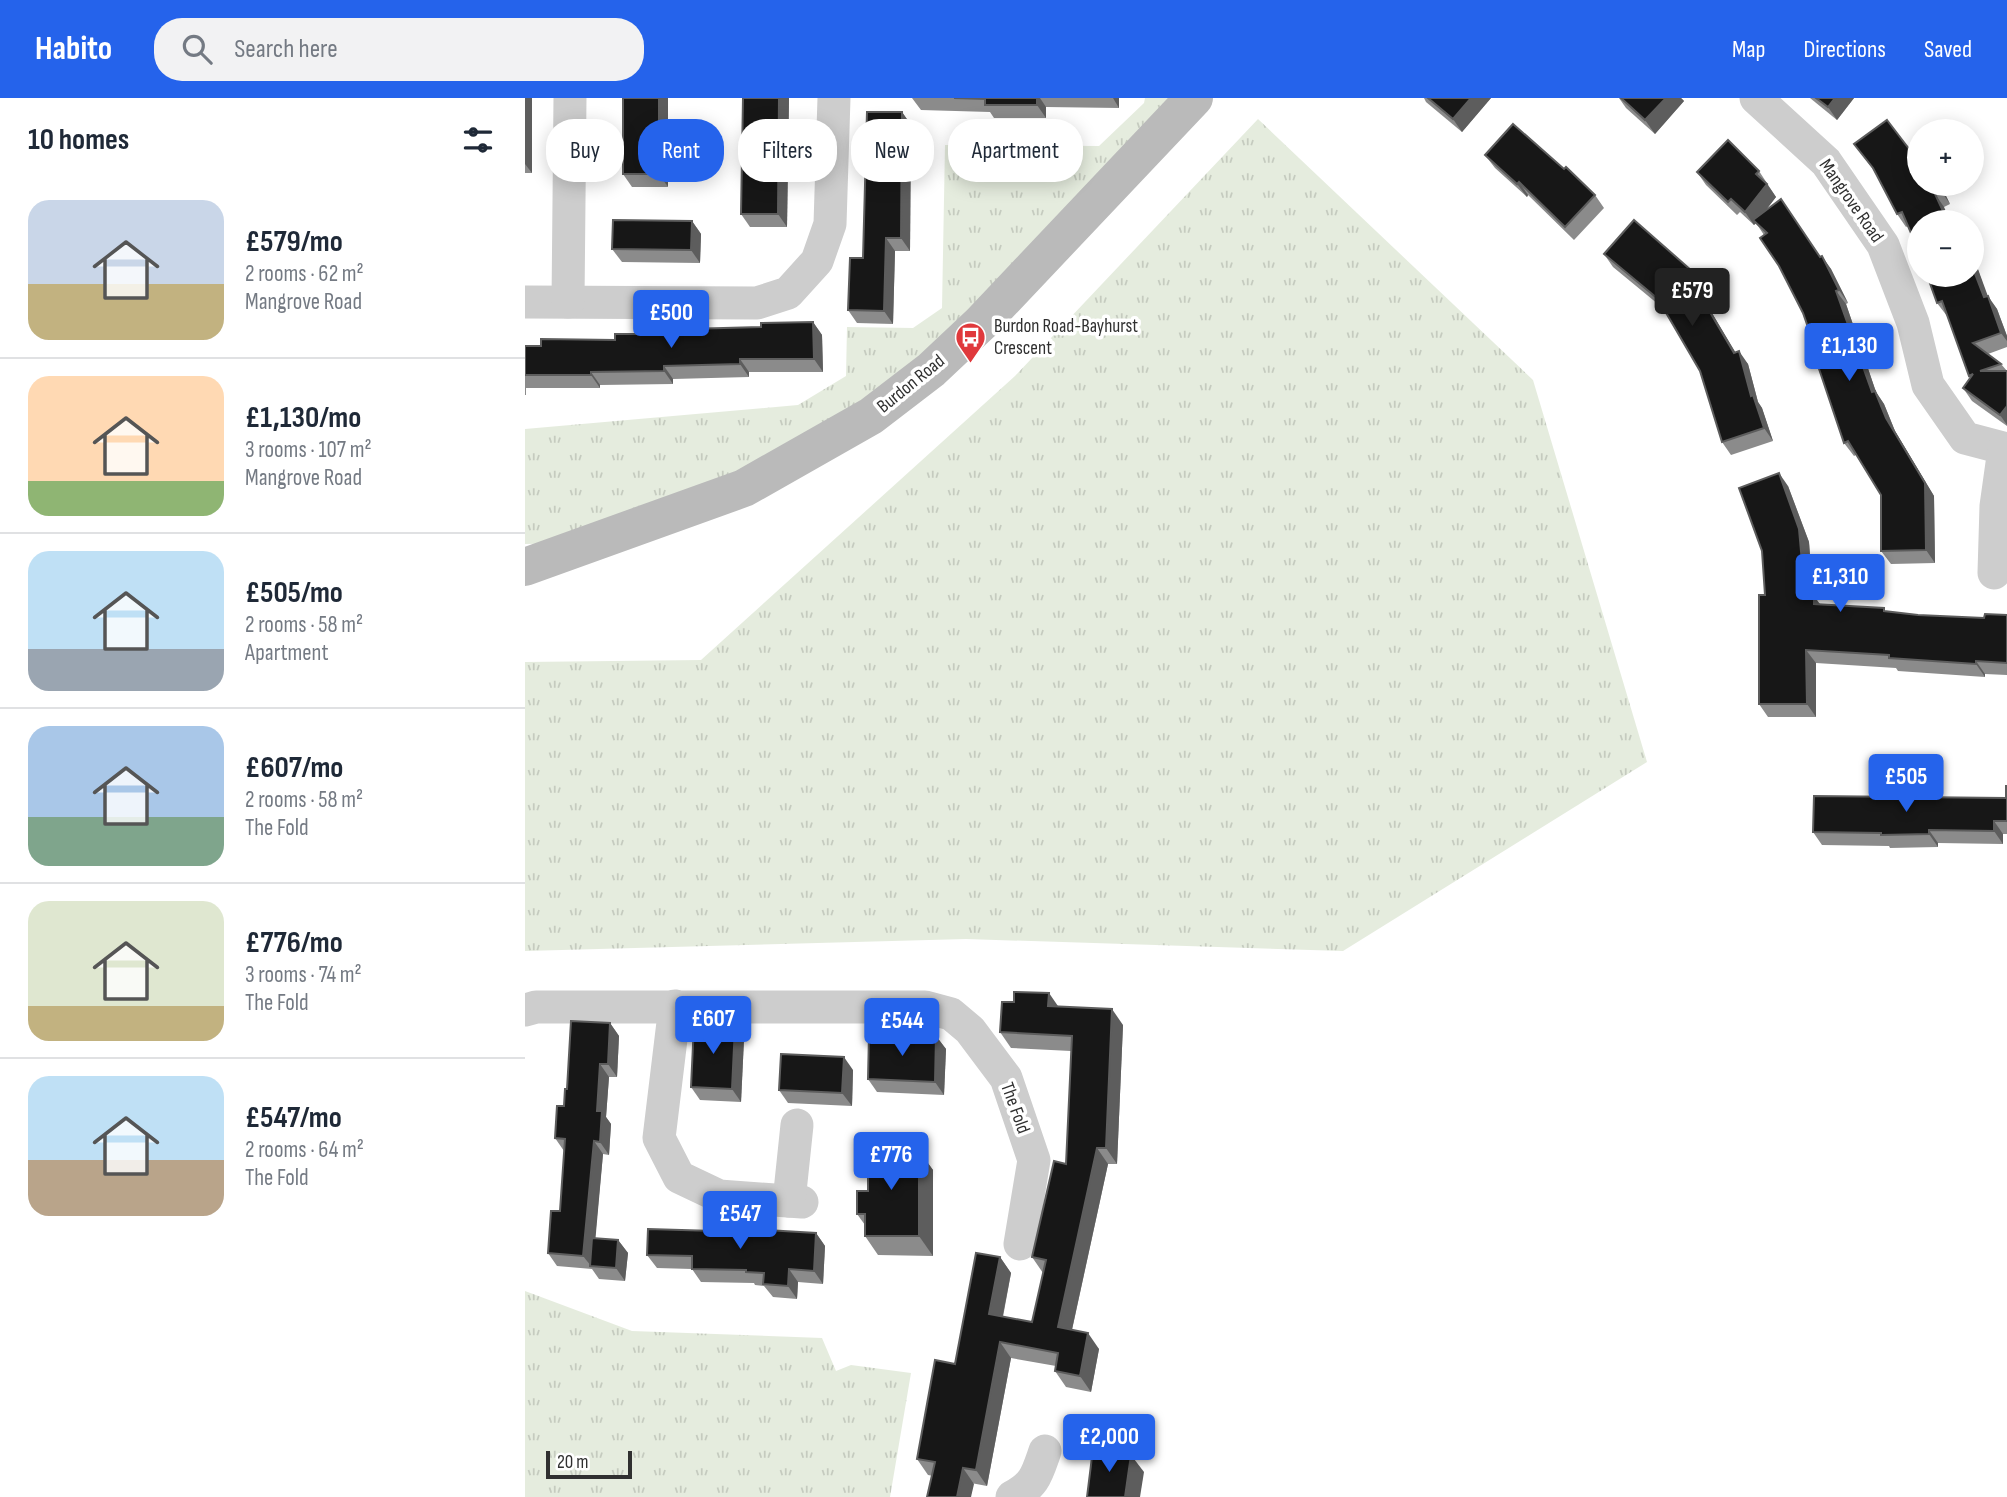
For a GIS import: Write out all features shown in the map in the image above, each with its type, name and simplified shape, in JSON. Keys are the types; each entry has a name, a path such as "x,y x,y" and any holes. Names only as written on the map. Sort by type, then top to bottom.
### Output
{"main road":[{"name":"Burdon Road","path":"525,567 744,488 871,416 931,370 981,323 1194,98"},
{"name":"Burdon Road","path":"525,544 589,543"}],"street":[{"path":"568,302 570,98"},
{"path":"525,302 757,303 788,293 817,261 830,223 834,98"},
{"name":"Mangrove Road","path":"1756,98 1826,162 1883,245 1913,323 1928,385 1965,438 2006,449"},
{"path":"1994,572 1996,506 2006,449"},
{"path":"675,1006 659,1138 679,1177 719,1196 796,1202 797,1125"},
{"name":"The Fold","path":"525,1010 536,1007 925,1007 951,1014 969,1030 1006,1078 1034,1160 1020,1244"},
{"path":"1012,1497 1023,1492 1035,1479 1045,1451"}],"green space":[{"path":"1145,98 1194,98 871,416 589,543 525,544 525,429 798,405 846,376 847,327 913,328 942,308 945,145 948,145 948,182 1083,182 1083,146 1099,146 1144,103"},
{"path":"1258,119 1533,380 1647,762 1343,951 966,939 525,951 525,662 701,660 1015,376"},
{"path":"525,1291 632,1331 822,1338 836,1371 851,1365 911,1373 890,1497 525,1497"}],"building":[{"path":"623,98 659,98 659,119 638,119 638,174 624,174"},
{"path":"743,98 779,98 779,119 743,119"},
{"path":"954,98 1037,98 1037,105 985,105 985,99"},
{"path":"1428,98 1471,98 1453,119"},
{"path":"1621,98 1666,98 1645,120"},
{"path":"1816,98 1835,98 1828,107"},
{"path":"867,112 902,112 902,119 867,119"},
{"path":"1887,120 1907,146 1907,196 1936,196 1942,210 1907,210 1907,224 1902,212 1897,214 1873,168 1854,144"},
{"path":"1513,124 1564,169 1566,167 1595,195 1565,227 1519,182 1517,184 1485,155"},
{"path":"1728,140 1759,171 1756,174 1767,184 1745,212 1731,199 1728,202 1697,172"},
{"path":"742,182 778,182 778,214 741,214"},
{"path":"865,182 901,182 901,238 886,238 884,311 848,310 850,258 863,258"},
{"path":"1781,199 1820,257 1822,256 1839,290 1836,291 1872,392 1875,391 1886,418 1925,483 1926,550 1881,551 1881,495 1848,441 1844,443 1803,313 1779,266 1760,238 1767,233 1753,220"},
{"path":"613,220 692,221 691,250 612,249"},
{"path":"1634,220 1700,278 1694,285 1734,353 1739,351 1751,396 1753,395 1764,428 1722,442 1700,371 1658,299 1604,254"},
{"path":"1931,287 1980,287 1984,297 1988,296 2001,333 1973,343 2001,364 1980,371 2007,371 2007,406 2000,415 1963,388 1973,374 1969,376 1942,301 1937,303"},
{"path":"813,322 814,359 740,359 740,364 664,366 664,371 525,375 525,346 541,346 541,339 615,340 615,334 687,334 687,329 761,327 761,323"},
{"path":"1779,473 1799,529 1805,596 1814,596 1814,604 1884,608 1884,611 1918,615 1984,618 1985,614 2007,615 2007,663 1976,661 1976,664 1806,650 1807,704 1759,704 1759,595 1765,595 1762,551 1739,488"},
{"path":"2006,786 2007,821 1994,821 1994,831 1929,830 1929,834 1881,835 1813,832 1814,796 2006,798"},
{"path":"1014,992 1049,993 1048,1006 1112,1009 1106,1148 1097,1148 1058,1327 1088,1333 1080,1376 1055,1371 1058,1353 1000,1342 976,1470 963,1468 957,1497 927,1497 935,1462 917,1459 935,1360 955,1364 976,1253 1000,1257 989,1314 1032,1322 1046,1260 1032,1257 1054,1161 1066,1164 1072,1036 1000,1032 1002,1002 1014,1002"},
{"path":"571,1021 610,1023 608,1064 600,1064 597,1111 602,1111 600,1142 594,1141 583,1256 548,1253 551,1211 560,1211 565,1139 555,1138 557,1106 564,1106 567,1089"},
{"path":"694,1024 735,1026 732,1089 691,1087"},
{"path":"869,1034 936,1036 935,1082 868,1079"},
{"path":"781,1054 844,1057 842,1093 779,1090"},
{"path":"868,1143 905,1143 905,1151 919,1151 919,1236 865,1236 865,1214 857,1214 857,1191 868,1191"},
{"path":"648,1229 748,1232 749,1229 816,1233 814,1271 789,1269 788,1286 763,1284 764,1273 692,1269 692,1256 647,1255"},
{"path":"592,1238 618,1240 616,1268 590,1266"},
{"path":"1093,1449 1131,1455 1125,1497 1087,1497"}],"place":[{"name":"Burdon Road-Bayhurst Crescent","path":"971,364"}]}
